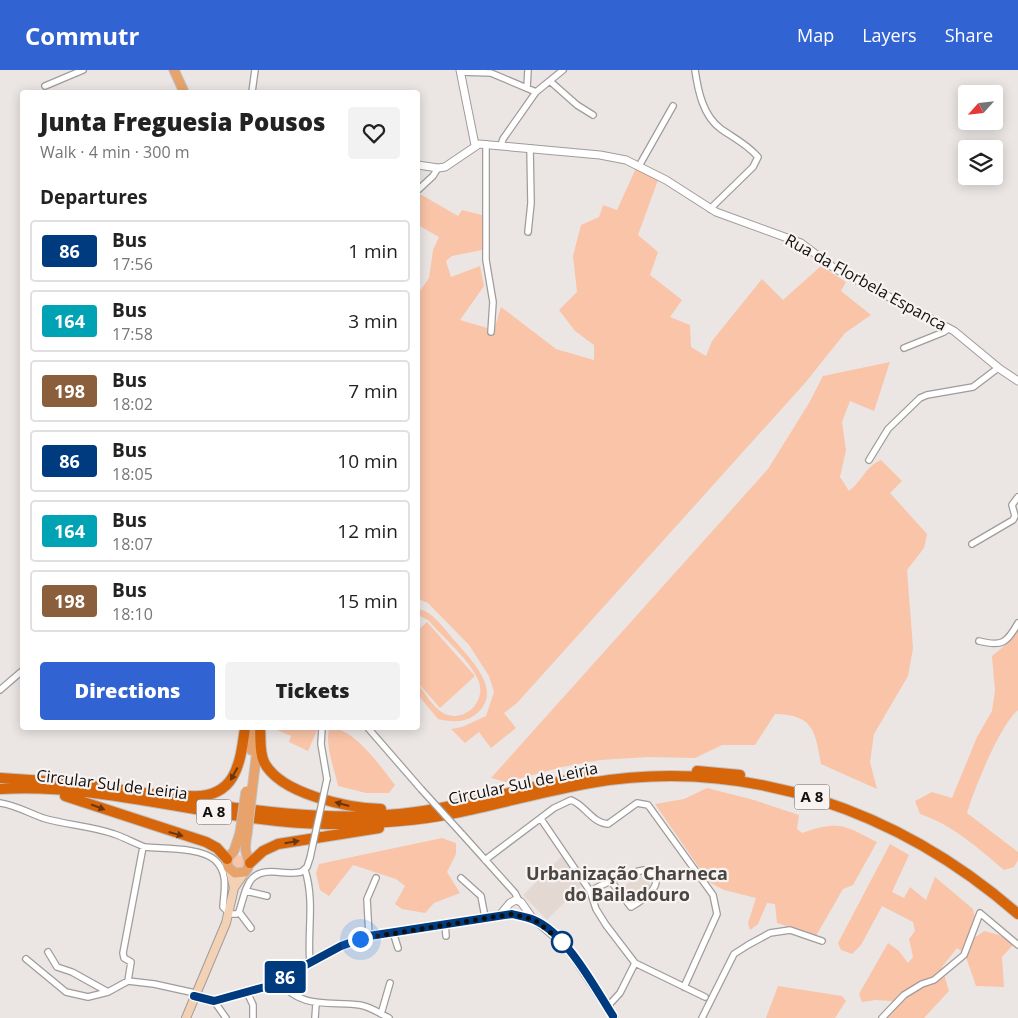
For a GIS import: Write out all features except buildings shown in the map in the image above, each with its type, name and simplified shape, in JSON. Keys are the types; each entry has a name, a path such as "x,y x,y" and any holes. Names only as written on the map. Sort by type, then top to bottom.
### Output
{"highway":[{"path":"162,797 203,796 217,792 229,783 238,769 245,730"},
{"path":"260,730 261,753 264,761 274,776 286,783 315,796 356,807 425,814"},
{"name":"Circular Sul de Leiria","path":"162,797 307,816 378,816 425,814 560,781 620,772 691,771 749,776 817,792 887,818 926,838 965,863 1018,905"},
{"name":"Circular Sul de Leiria","path":"1,784 60,790 234,816 296,822 354,824 425,814 608,781 677,777 737,782 810,797 887,825 943,856 979,881 1018,914"},
{"name":"A 8","path":"1,784 31,780 60,782 162,797"},
{"path":"1,784 75,799 157,828 206,842 217,848 227,859"},
{"path":"247,862 278,844 419,822 425,814"}],"main road":[{"path":"174,70 183,90"},
{"path":"180,70 188,90"},
{"path":"249,791 254,730"},
{"path":"186,1018 194,995 230,914 234,888 247,862 243,833 260,730"},
{"path":"234,888 227,859 234,851 243,833"},
{"path":"234,851 247,862"},
{"path":"230,870 239,874 247,862"}],"street":[{"path":"45,86 82,70"},
{"path":"252,90 255,70"},
{"path":"527,88 528,70"},
{"path":"501,145 503,139 536,92 551,82 563,70"},
{"path":"694,70 708,116 716,126 752,150 758,158 753,167 710,209"},
{"path":"420,165 438,168 449,165 475,145 461,71 491,73 536,92"},
{"path":"551,82 577,105 593,115"},
{"path":"639,166 673,106"},
{"path":"486,144 486,260 493,302 491,332"},
{"name":"Rua da Florbela Espanca","path":"475,145 501,145 600,155 626,160 666,180 710,209 740,223 792,238 810,248 834,268 949,328 968,340 998,368 1018,380"},
{"path":"528,232 530,148"},
{"path":"420,188 433,176 438,168"},
{"path":"904,348 944,332 949,328"},
{"path":"869,460 888,429 920,398 927,395 973,387 998,368"},
{"path":"972,544 1013,520 1012,505 1018,497"},
{"path":"979,641 989,644 1004,642 1008,640 1018,623"},
{"path":"0,690 20,673"},
{"path":"310,963 308,947 312,903 305,870 310,858 327,779 321,744 322,730"},
{"path":"370,730 485,860 533,919 555,936 573,954 612,1017"},
{"path":"485,860 554,808 571,800 579,803 601,824 608,824 637,803 648,804 713,895 717,906 717,914 684,987"},
{"path":"0,803 44,818 105,831 132,840 143,847 171,847 204,855 214,860 226,883 223,907 230,914 237,914 239,912"},
{"path":"541,819 590,891 596,909 635,963 705,997"},
{"path":"128,981 131,962 124,958 123,953 143,847"},
{"path":"239,912 250,880 261,872 297,873 305,870"},
{"path":"590,891 610,880 644,870 655,879 655,886 652,892 631,907 610,880"},
{"path":"369,936 367,899 376,878"},
{"path":"461,878 481,896 485,917"},
{"path":"510,889 510,905 515,914"},
{"path":"246,891 268,896"},
{"path":"499,915 510,905 521,903"},
{"path":"515,914 523,910 521,903"},
{"path":"239,912 251,928"},
{"path":"882,1018 904,995 922,984 934,980 964,955 980,913 1018,945"},
{"path":"26,960 68,993 88,997 108,992 128,981 154,984 214,1001 280,980 341,946 369,936 499,915 515,914 533,919"},
{"path":"444,923 446,936"},
{"path":"702,1018 734,954 748,945 770,933 790,930 822,941"},
{"path":"393,932 398,948"},
{"path":"48,952 57,967 72,972 108,992"},
{"path":"607,1007 620,993 635,963"},
{"path":"280,980 290,993 316,1004 360,1005 389,1018"},
{"path":"381,1014 390,983"},
{"path":"247,992 253,1005 253,1018"},
{"path":"214,1001 226,1018"},
{"path":"315,1018 316,1004"}],"shaded area":[{"path":"636,168 658,180 638,235 658,252 650,275 682,300 670,317 690,325 691,347 706,356 712,341 762,279 783,300 821,266 846,282 841,291 871,315 845,333 805,383 517,703 504,713 516,728 491,748 479,732 465,743 451,729 462,727 486,716 494,692 489,676 469,645 428,603 420,600 420,291 429,278 433,250 439,237 420,226 420,194 458,216 462,210 482,215 482,250 452,256 446,261 451,277 480,266 484,286 460,320 494,330 501,307 556,349 594,360 594,345 575,331 559,310 577,292 573,256 581,225 599,217 603,205 617,210"},
{"path":"890,362 874,411 850,401 842,422 846,450 840,477 849,491 871,466 881,460 902,481 890,493 927,534 924,548 907,570 913,648 908,676 874,734 870,762 877,789 821,764 817,742 805,721 797,717 775,714 755,745 722,745 695,758 648,757 600,760 562,767 506,782 491,778 768,469 809,403 823,376"},
{"path":"420,610 429,614 438,622 469,657 482,676 487,696 483,706 471,718 457,721 438,719 420,697 420,687 439,710 451,716 458,716 472,709 479,697 480,690 479,682 470,666 428,620 420,616"},
{"path":"427,622 475,676 440,708 420,685 420,628"},
{"path":"1018,631 1018,710 1003,729 996,743 981,774 967,813 1018,852 1018,860 1014,867 1004,870 954,831 920,814 915,801 932,792 952,798 977,737 992,711 995,691 992,656 1009,642"},
{"path":"277,730 317,730 308,751 289,742 291,736"},
{"path":"329,730 340,730 366,749 395,785 389,793 366,793 338,786 329,750"},
{"path":"707,788 754,800 799,815 797,829 802,833 825,827 841,826 877,842 853,885 843,889 816,936 777,923 775,904 767,903 758,924 750,930 748,923 756,898 724,890 709,882 655,804 684,799"},
{"path":"442,838 456,843 456,854 447,872 460,893 434,903 425,913 402,909 395,904 405,886 396,879 353,865 329,896 320,890 316,873 319,864"},
{"path":"890,844 909,855 892,892 904,898 910,887 926,900 935,877 973,909 975,918 970,933 973,939 984,931 999,935 1014,944 1002,957 1004,987 976,986 965,954 957,948 942,967 949,991 924,1018 887,1018 893,1013 892,1001 875,1000 862,1002 859,994 888,943 899,951 908,963 913,957 909,939 915,931 913,922 882,906 861,945 852,954 841,950 838,943"},
{"path":"235,855 241,855 245,862 241,869 235,869 231,865 231,859"},
{"path":"562,856 581,886 547,920 523,895"},
{"path":"643,873 651,885 643,892 644,895 634,902 624,886"},
{"path":"778,986 842,996 846,1001 835,1018 766,1018"}],"bus line":[{"name":"86","path":"194,996 210,1002 265,987 341,946 369,936 512,914 535,920 573,954 613,1016"}],"district":[{"name":"Urbanização Charneca do Bailadouro","path":"627,884"}],"route":[{"path":"360,939 375,935 512,914 535,920 562,942"}]}
